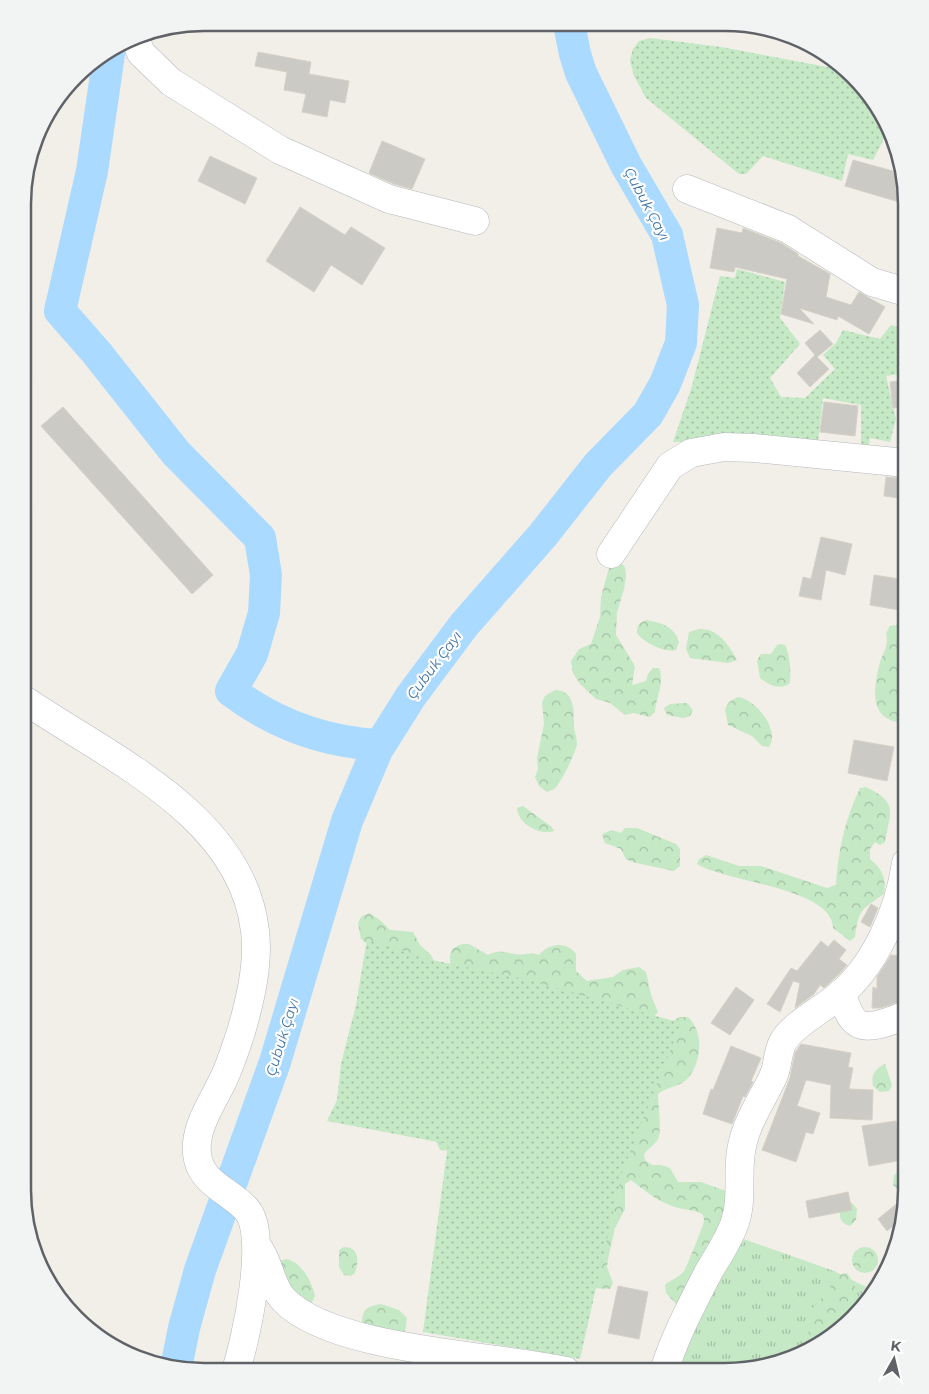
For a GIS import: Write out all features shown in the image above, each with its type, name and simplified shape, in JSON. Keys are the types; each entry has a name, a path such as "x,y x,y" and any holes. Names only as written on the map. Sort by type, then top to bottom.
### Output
{"street":[{"path":"138,45 141,53 171,82 280,150 389,199 475,221"},
{"path":"687,189 788,229 872,282 898,290"},
{"path":"611,554 670,466 690,453 724,447 754,448 898,462"},
{"path":"31,704 138,774 182,806 217,840 233,863 243,883 255,930 254,970 241,1030 225,1078 198,1135 197,1155 203,1173 215,1185 249,1211 253,1221 257,1245 252,1294 237,1363"},
{"path":"667,1363 688,1312 734,1226 739,1204 740,1162 744,1136 749,1122 774,1076 782,1044 794,1030 841,993 863,968 890,921 897,902"},
{"path":"841,993 855,1022 862,1026 897,1019"},
{"path":"257,1245 265,1256 282,1299 299,1313 321,1325 362,1338 517,1363"}],"green space":[{"path":"650,38 721,47 831,68 862,99 875,118 885,137 873,160 848,154 842,181 763,156 746,174 739,174 646,98 634,76 630,60 633,49 639,41"},
{"path":"737,269 785,282 780,318 800,344 770,378 781,397 805,398 835,369 823,355 836,343 843,330 880,339 891,325 898,327 898,374 886,376 896,419 890,442 870,438 868,449 861,447 861,405 823,398 818,442 673,442 692,386 720,276 735,278"},
{"path":"618,560 625,567 626,576 617,612 616,635 635,666 632,685 646,681 648,674 653,668 659,668 661,674 661,685 655,712 650,717 633,713 625,715 610,703 596,699 580,684 573,673 571,661 579,649 591,644 600,617 601,597 609,568"},
{"path":"646,620 667,626 674,632 679,642 676,650 661,649 640,637 637,633 638,626"},
{"path":"897,625 898,627 897,722 888,719 882,714 878,707 875,690 880,662 886,645 886,633 890,626"},
{"path":"699,629 712,631 722,638 737,660 728,663 690,658 686,649 689,632"},
{"path":"777,645 785,645 788,654 790,683 778,687 760,678 757,660 761,654 771,654"},
{"path":"555,690 562,691 570,697 577,744 571,761 557,786 547,792 539,786 535,777 538,769 537,758 544,724 542,702 545,696"},
{"path":"738,697 752,703 769,724 772,740 769,747 762,746 752,736 728,725 725,709 729,702"},
{"path":"687,703 693,710 690,716 683,718 667,715 664,708 670,704"},
{"path":"866,787 884,798 890,809 885,842 880,845 875,842 870,849 870,859 883,874 884,894 862,911 855,937 850,941 833,928 828,915 816,904 797,895 730,876 697,864 699,859 706,855 739,866 761,866 827,888 836,885 838,860 846,823 860,788"},
{"path":"523,806 552,827 554,831 542,832 525,824 518,814 517,808"},
{"path":"625,828 637,828 676,844 680,849 680,866 674,871 632,862 626,859 621,849 605,843 602,834 612,830 621,833"},
{"path":"369,913 390,930 413,932 420,945 431,955 435,964 371,947 361,939 358,923 361,917"},
{"path":"367,939 432,960 528,980 681,1023 622,1173 580,1359 423,1332 448,1144 327,1121 337,1100 341,1064 356,1005"},
{"path":"463,944 469,944 488,955 502,952 539,955 548,948 563,945 576,954 576,971 587,981 613,977 623,970 639,967 646,972 652,998 658,1012 649,1021 451,966 451,951"},
{"path":"680,1017 688,1017 697,1030 699,1038 698,1055 693,1071 685,1081 658,1094 659,1135 657,1141 644,1154 645,1160 652,1165 670,1168 678,1182 701,1182 726,1191 731,1211 677,1305 666,1293 665,1285 684,1271 704,1221 702,1214 663,1202 631,1180 625,1184 625,1209 615,1228 607,1267 613,1283 610,1289 592,1288 451,1151 440,1150 434,1137 668,1028 674,1020"},
{"path":"885,1064 892,1085 889,1091 880,1092 873,1086 872,1079 878,1068"},
{"path":"897,1173 897,1189 893,1185 894,1175"},
{"path":"847,1202 852,1203 857,1209 856,1220 850,1226 844,1224 840,1216 840,1210"},
{"path":"735,1236 834,1271 866,1287 847,1312 830,1327 811,1340 791,1350 747,1361 676,1363"},
{"path":"344,1247 353,1249 357,1255 355,1273 351,1276 344,1275 339,1267 339,1250"},
{"path":"865,1247 874,1251 878,1260 874,1269 865,1273 856,1269 852,1260 856,1251"},
{"path":"287,1259 297,1264 309,1279 315,1296 310,1306 297,1303 279,1261"},
{"path":"847,1273 853,1282 858,1300 830,1327 802,1344 810,1329 811,1310 829,1290 835,1275"},
{"path":"381,1304 399,1310 407,1318 404,1339 362,1323 363,1314 366,1309"}],"building":[{"path":"258,52 311,62 309,74 349,81 345,103 330,100 327,117 302,112 306,94 284,90 287,72 255,66"},
{"path":"382,141 425,159 412,189 394,184 369,173"},
{"path":"210,156 257,178 245,204 198,181"},
{"path":"853,160 894,171 898,202 845,186"},
{"path":"300,207 345,235 351,227 385,248 362,285 331,265 314,292 266,261"},
{"path":"717,228 742,233 743,228 781,243 798,254 798,256 830,274 826,297 851,305 859,292 885,307 869,334 838,316 837,320 799,308 814,324 781,314 787,279 735,267 734,272 710,268"},
{"path":"820,330 833,344 817,357 829,369 810,387 797,373 815,355 805,343"},
{"path":"898,381 898,407 893,408 890,382"},
{"path":"824,402 858,406 855,436 820,432"},
{"path":"63,407 213,575 192,594 41,426"},
{"path":"886,477 898,478 898,498 884,496"},
{"path":"821,537 852,544 845,575 826,570 821,600 799,596 803,577 811,579"},
{"path":"874,575 898,579 898,610 870,605"},
{"path":"854,740 894,747 887,781 848,773"},
{"path":"871,904 878,908 870,927 861,922"},
{"path":"834,940 846,950 839,959 847,965 839,974 824,988 820,985 814,994 795,1008 800,983 793,981 780,1012 767,1004 791,968 797,971 821,941 828,947"},
{"path":"891,955 897,955 897,1002 880,1008 872,1008 873,987 877,989 877,977"},
{"path":"736,987 754,1000 730,1035 711,1023"},
{"path":"801,1044 851,1053 848,1067 853,1068 849,1089 873,1090 872,1120 830,1118 831,1085 806,1080 797,1106 820,1113 813,1134 806,1132 796,1162 762,1150 790,1078 795,1053"},
{"path":"731,1046 761,1058 751,1081 753,1082 745,1097 743,1096 732,1124 703,1114 711,1089 713,1090"},
{"path":"896,1121 897,1161 869,1166 862,1126"},
{"path":"848,1192 852,1210 809,1218 806,1201"},
{"path":"897,1204 893,1226 887,1231 878,1219"},
{"path":"618,1286 648,1292 639,1339 608,1333"}],"waterway":[{"name":"Çubuk Çayı","path":"178,1360 184,1328 200,1270 275,1062 347,821 377,750 411,696 464,625 543,535 598,465 648,414 665,384 681,343 683,305 667,235 626,165 581,73 570,31"},
{"path":"108,61 92,171 60,311 96,352 176,453 260,538 266,575 264,613 252,654 231,691 265,713 301,730 339,740 379,745"}]}
